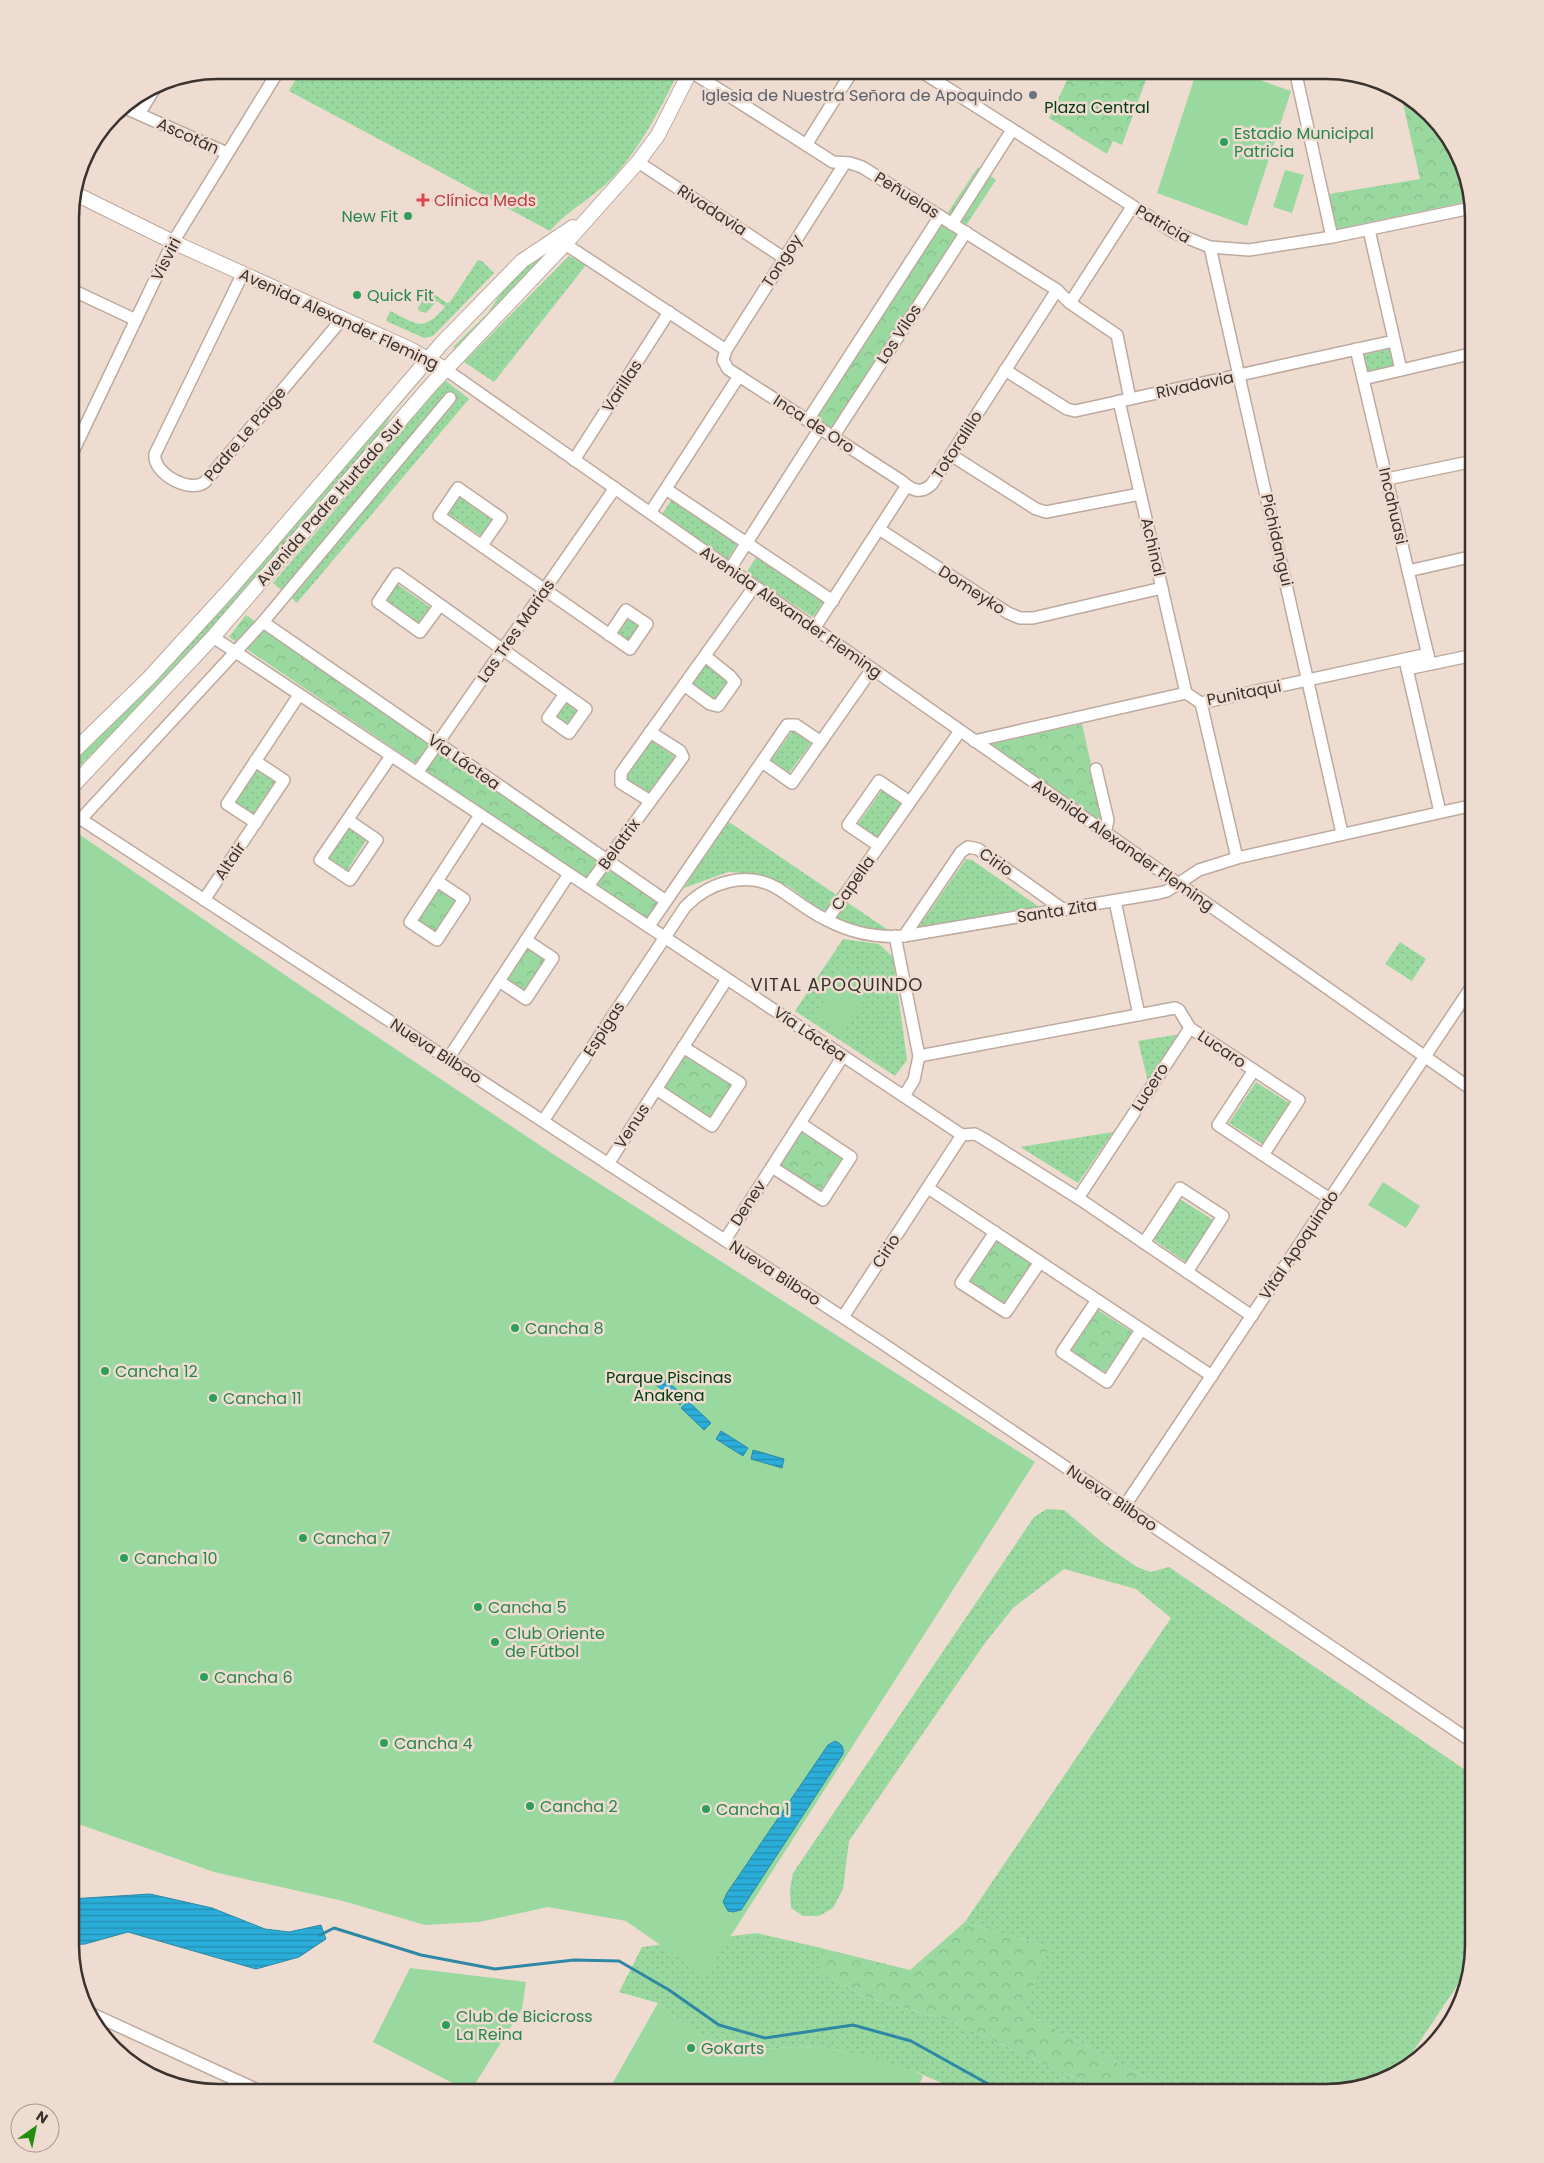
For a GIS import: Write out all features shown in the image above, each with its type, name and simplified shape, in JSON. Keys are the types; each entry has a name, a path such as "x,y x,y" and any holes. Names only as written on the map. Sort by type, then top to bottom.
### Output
{"main road":[{"name":"Avenida Padre Hurtado Sur","path":"79,779 213,638 445,369 565,244 589,214 638,162 658,135 687,79"},
{"name":"Avenida Alexander Fleming","path":"80,196 173,242 428,358 445,369"},
{"name":"Avenida Padre Hurtado Sur","path":"79,746 149,678 225,594 428,358 522,261 589,214"}],"street":[{"name":"Visviri","path":"79,438 173,242 273,79"},
{"name":"Peñuelas","path":"703,79 833,162 858,165 1057,290 1070,303 1117,334"},
{"path":"806,145 847,79"},
{"name":"Patricia","path":"933,79 1175,233 1210,247 1249,250 1332,237 1465,209"},
{"path":"1297,79 1332,237"},
{"path":"139,114 150,97"},
{"name":"Ascotán","path":"130,110 227,153"},
{"path":"952,224 1012,130"},
{"name":"Rivadavia","path":"638,162 784,258"},
{"name":"Tongoy","path":"724,355 844,163"},
{"path":"1070,303 1132,206"},
{"name":"Los Vilos","path":"808,420 940,216"},
{"path":"1369,230 1401,370"},
{"name":"Los Vilos","path":"833,437 966,232"},
{"name":"Inca de Oro","path":"565,244 669,312 724,355 728,369 900,480 906,487"},
{"name":"Pichidangui","path":"1210,247 1342,833"},
{"name":"Padre Le Paige","path":"244,273 155,454 155,461 160,470 187,485 199,486 208,479 343,318"},
{"name":"Totoralillo","path":"906,487 916,491 929,487 1057,290"},
{"path":"79,293 136,320"},
{"name":"Varillas","path":"574,460 669,312"},
{"name":"Achinal","path":"1117,334 1140,494 1186,694"},
{"name":"Rivadavia","path":"1005,370 1070,410 1125,400 1394,341"},
{"name":"Incahuasi","path":"1356,349 1429,659"},
{"path":"1363,379 1465,355"},
{"name":"Avenida Alexander Fleming","path":"445,369 1465,1085"},
{"path":"650,513 739,376"},
{"name":"Avenida Padre Hurtado Sur","path":"80,819 236,653 450,398"},
{"path":"730,569 820,428"},
{"path":"951,455 1036,509 1046,512 1140,494"},
{"path":"1387,479 1465,463"},
{"path":"814,629 906,487"},
{"path":"482,545 501,518 458,488 439,516 609,634"},
{"name":"Las Tres Marias","path":"417,773 615,488"},
{"path":"666,489 832,601"},
{"name":"Domeyko","path":"879,529 1008,613 1020,618 1032,618 1162,588"},
{"path":"1408,571 1465,558"},
{"path":"440,604 420,632 378,602 397,574 440,604 565,694"},
{"name":"Belatrix","path":"650,801 621,783 620,773 754,587"},
{"name":"Vía Láctea","path":"263,622 666,901"},
{"name":"Vía Láctea","path":"213,638 962,1135 975,1134 984,1139 1078,1198 1252,1316"},
{"path":"684,685 710,704 718,706 735,682 705,656"},
{"name":"Punitaqui","path":"974,740 1186,694 1201,703 1309,680 1429,659 1465,656"},
{"path":"1406,664 1440,812"},
{"path":"762,762 792,783 872,669"},
{"path":"256,823 227,804 299,695"},
{"path":"1201,703 1237,858"},
{"path":"649,926 787,725 796,725 821,742"},
{"name":"Capella","path":"827,920 960,731"},
{"name":"Belatrix","path":"588,886 683,757 680,751 650,732"},
{"path":"348,820 376,840 350,880 320,860 391,756"},
{"name":"Altair","path":"204,900 284,780 255,761"},
{"path":"1096,769 1108,820 1106,834"},
{"name":"Capella","path":"879,846 848,825 869,795 879,781 910,802"},
{"name":"Santa Zita","path":"664,937 685,907 699,894 717,885 736,880 756,881 775,887 827,920 856,931 900,936 1064,910 1168,891 1199,870 1237,858 1465,807"},
{"path":"437,881 464,899 437,940 410,922 480,815"},
{"name":"Nueva Bilbao","path":"80,819 843,1317 1465,1737"},
{"name":"Cirio","path":"900,936 961,852 968,847 978,849 1064,910"},
{"path":"448,1059 569,874"},
{"path":"1115,901 1139,1015"},
{"path":"900,936 919,1056 914,1080 904,1096"},
{"name":"Espigas","path":"543,1121 664,937"},
{"path":"499,981 526,999 537,983 553,958 526,940"},
{"name":"Venus","path":"608,1164 727,979"},
{"name":"Vital Apoquindo","path":"1124,1507 1465,997"},
{"path":"919,1056 1175,1008 1179,1010 1190,1028"},
{"name":"Lucaro","path":"1190,1028 1299,1100 1263,1155"},
{"name":"Lucero","path":"1078,1198 1190,1028"},
{"name":"Venus","path":"656,1089 712,1126 740,1083 683,1047"},
{"name":"Denev","path":"725,1240 843,1056"},
{"name":"Lucaro","path":"1254,1070 1218,1125 1330,1199"},
{"name":"Denev","path":"772,1167 824,1200 852,1157 800,1123"},
{"name":"Cirio","path":"843,1317 962,1135"},
{"path":"928,1188 1212,1376"},
{"path":"1144,1243 1180,1188 1224,1216 1187,1272"},
{"path":"995,1232 961,1283 1006,1312 1040,1262"},
{"path":"1097,1300 1062,1352 1107,1382 1142,1330"},
{"path":"98,2017 246,2084"}],"green space":[{"path":"296,79 675,79 651,124 635,150 617,173 602,188 550,231 289,91"},
{"name":"Plaza Central","path":"1068,79 1146,79 1122,145 1113,141 1107,154 1049,118"},
{"name":"Estadio Municipal Patricia","path":"1194,79 1257,79 1291,91 1247,226 1157,193"},
{"path":"1403,101 1425,119 1447,148 1457,170 1464,202 1337,229 1329,194 1420,179"},
{"path":"978,167 996,180 831,430 811,419"},
{"path":"1285,170 1304,175 1292,213 1273,207"},
{"path":"555,244 455,349 453,347 488,313 505,287 533,258"},
{"path":"569,256 586,265 494,382 464,362"},
{"path":"478,260 482,261 494,273 433,336 424,338 386,321 390,311 419,324 431,320 445,307 437,301 426,313 419,311 418,308 428,292 431,292 447,303 450,302"},
{"path":"1393,348 1398,367 1368,374 1364,355"},
{"path":"417,380 420,381 394,411 377,438 216,626 79,767 79,757 163,670"},
{"path":"445,380 469,399 297,603 273,583"},
{"path":"458,496 492,520 481,536 447,513"},
{"path":"672,499 738,543 727,560 661,516"},
{"path":"757,556 824,600 813,617 746,573"},
{"path":"397,584 431,608 420,624 386,601"},
{"path":"246,615 659,900 647,920 229,637"},
{"path":"627,615 640,624 628,641 615,632"},
{"path":"705,662 730,679 715,700 690,683"},
{"path":"567,700 580,710 568,726 555,717"},
{"path":"1082,724 1106,830 985,745"},
{"path":"793,730 811,743 787,776 769,763"},
{"path":"650,740 677,758 652,796 625,778"},
{"path":"256,770 275,782 254,816 235,803"},
{"path":"882,790 905,807 881,840 858,824"},
{"path":"726,820 894,934 870,931 847,923 817,907 788,886 759,874 728,872 684,888"},
{"path":"348,827 367,839 346,872 326,860"},
{"name":"Club Oriente de Fútbol","path":"79,834 307,990 553,1154 1035,1462 705,1976 626,1921 548,1907 479,1922 425,1925 343,1901 214,1872 79,1824"},
{"path":"966,859 972,860 1042,909 918,928"},
{"path":"438,888 457,900 436,933 416,921"},
{"path":"843,939 879,944 893,957 907,1060 895,1076 795,1011"},
{"path":"1400,942 1426,959 1412,981 1385,964"},
{"path":"527,947 546,959 525,992 506,980"},
{"path":"846,968 874,985 842,1033 814,1015"},
{"path":"1181,1034 1148,1082 1138,1041"},
{"path":"686,1055 732,1084 710,1120 663,1091"},
{"path":"1256,1082 1289,1103 1262,1144 1229,1123"},
{"path":"801,1127 844,1156 818,1194 775,1165"},
{"path":"1113,1132 1078,1183 1020,1147"},
{"path":"1383,1182 1420,1206 1406,1228 1368,1205"},
{"path":"1180,1199 1213,1220 1186,1262 1154,1240"},
{"path":"997,1239 1032,1261 1005,1304 970,1282"},
{"path":"1098,1310 1132,1332 1103,1376 1069,1354"},
{"path":"1047,1509 1064,1510 1104,1544 1137,1567 1151,1572 1169,1567 1465,1770 1465,1946 1461,1980 1409,2057 1380,2074 1345,2083 1158,2084 1023,2012 1048,1947 965,1922 1171,1618 1136,1589 1064,1569 1013,1608 985,1643 849,1841 843,1889 833,1908 819,1916 803,1916 791,1908 790,1889 793,1873 1034,1517"},
{"path":"965,1922 1049,1947 1023,2012 1158,2084 1089,2084 948,2020 865,1997 821,1972 821,1948 910,1970"},
{"path":"757,1933 821,1948 821,1972 865,1997 948,2020 1089,2084 944,2084 914,2071 818,2046 754,2049 725,2043 699,2035 658,2003 619,1992 642,1947"},
{"name":"Club de Bicicross La Reina","path":"410,1968 526,1982 522,2009 475,2084 454,2084 373,2042"},
{"name":"GoKarts","path":"658,2003 699,2035 725,2043 754,2049 818,2046 861,2055 914,2071 923,2076 919,2084 612,2084"}],"water":[{"path":"661,1377 686,1397 680,1405 655,1384"},
{"path":"688,1401 711,1423 704,1430 681,1408"},
{"path":"721,1431 748,1448 743,1456 716,1439"},
{"path":"753,1450 784,1459 782,1468 751,1459"},
{"path":"835,1741 842,1746 843,1754 741,1910 728,1911 723,1902 727,1893 828,1745"},
{"path":"150,1894 212,1908 265,1929 289,1932 321,1925 326,1939 299,1957 256,1969 128,1932 79,1944 79,1898"}],"waterway":[{"path":"320,1935 334,1928 421,1955 495,1969 574,1960 619,1961 669,1990 719,2025 765,2038 853,2025 911,2041 988,2084"}],"place":[{"name":"Iglesia de Nuestra Señora de Apoquindo","path":"1033,95"},
{"name":"Estadio Municipal Patricia","path":"1224,142"},
{"name":"Clínica Meds","path":"423,200"},
{"name":"New Fit","path":"408,216"},
{"name":"Quick Fit","path":"357,295"},
{"name":"Cancha 8","path":"515,1328"},
{"name":"Cancha 12","path":"105,1371"},
{"name":"Cancha 11","path":"213,1398"},
{"name":"Cancha 7","path":"303,1538"},
{"name":"Cancha 10","path":"124,1558"},
{"name":"Cancha 5","path":"478,1607"},
{"name":"Club Oriente de Fútbol","path":"495,1642"},
{"name":"Cancha 6","path":"204,1677"},
{"name":"Cancha 4","path":"384,1743"},
{"name":"Cancha 2","path":"530,1806"},
{"name":"Cancha 1","path":"706,1809"},
{"name":"Club de Bicicross La Reina","path":"446,2025"},
{"name":"GoKarts","path":"691,2048"}],"district":[{"name":"VITAL APOQUINDO","path":"837,984"}],"park label":[{"name":"Parque Piscinas Anakena","path":"669,1386"}]}
